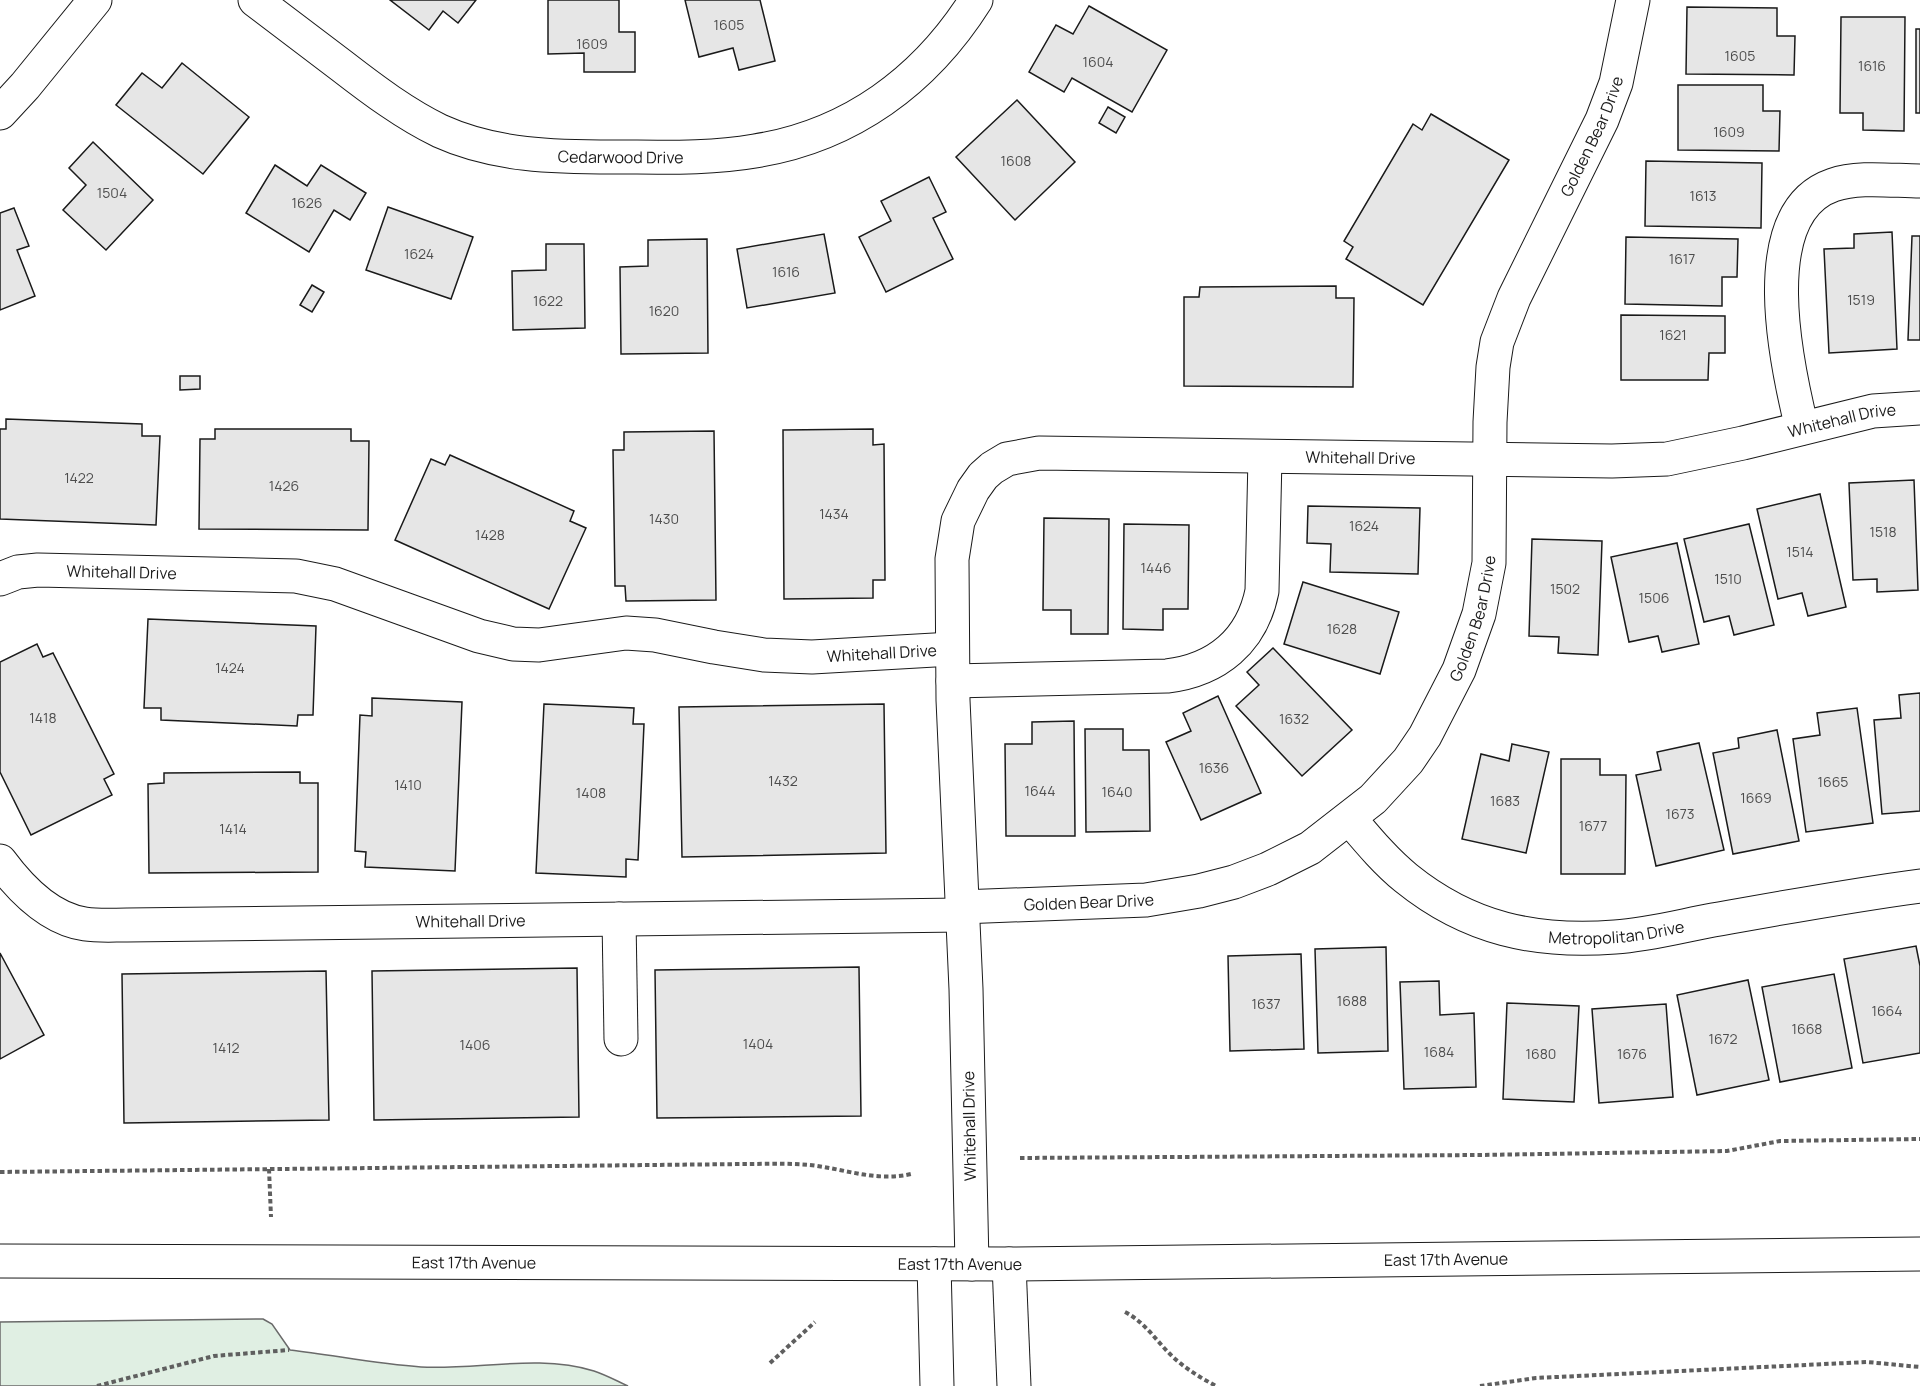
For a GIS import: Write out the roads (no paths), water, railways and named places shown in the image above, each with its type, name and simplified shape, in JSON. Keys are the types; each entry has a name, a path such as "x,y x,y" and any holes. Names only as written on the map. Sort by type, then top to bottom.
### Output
{"street":[{"path":"0,113 95,0"},
{"name":"Cedarwood Drive","path":"255,0 382,97 441,131 486,147 519,153 584,157 721,155 755,151 806,139 860,115 905,83 936,55 976,0"},
{"name":"Golden Bear Drive","path":"962,911 1146,900 1199,891 1251,876 1310,848 1350,819 1373,799 1408,761 1425,736 1460,670 1479,614 1489,562 1489,459 1493,367 1497,342 1514,298 1602,120 1616,83 1633,0"},
{"path":"1803,428 1793,390 1782,285 1784,251 1793,226 1806,203 1813,196 1834,184 1862,181 1920,181"},
{"name":"Whitehall Drive","path":"972,1264 966,989 952,649 952,559 958,521 972,490 992,468 1007,459 1039,453 1090,452 1265,457 1612,461 1667,459 1874,411 1920,408"},
{"path":"953,681 1167,676 1191,672 1218,659 1236,645 1244,635 1259,607 1262,591 1265,457"},
{"name":"Whitehall Drive","path":"0,579 18,572 38,570 296,576 335,585 479,636 513,644 538,645 626,633 655,635 776,656 812,657 952,649"},
{"name":"Metropolitan Drive","path":"1350,819 1382,856 1406,878 1446,906 1495,927 1552,939 1617,937 1857,894 1920,886"},
{"name":"Whitehall Drive","path":"0,861 36,900 51,911 83,924 127,926 619,919 962,911"},
{"path":"619,919 621,1039"},
{"name":"East 17th Avenue","path":"0,1261 1009,1264 1920,1254"},
{"path":"934,1264 937,1386"},
{"path":"1009,1264 1014,1386"}]}
